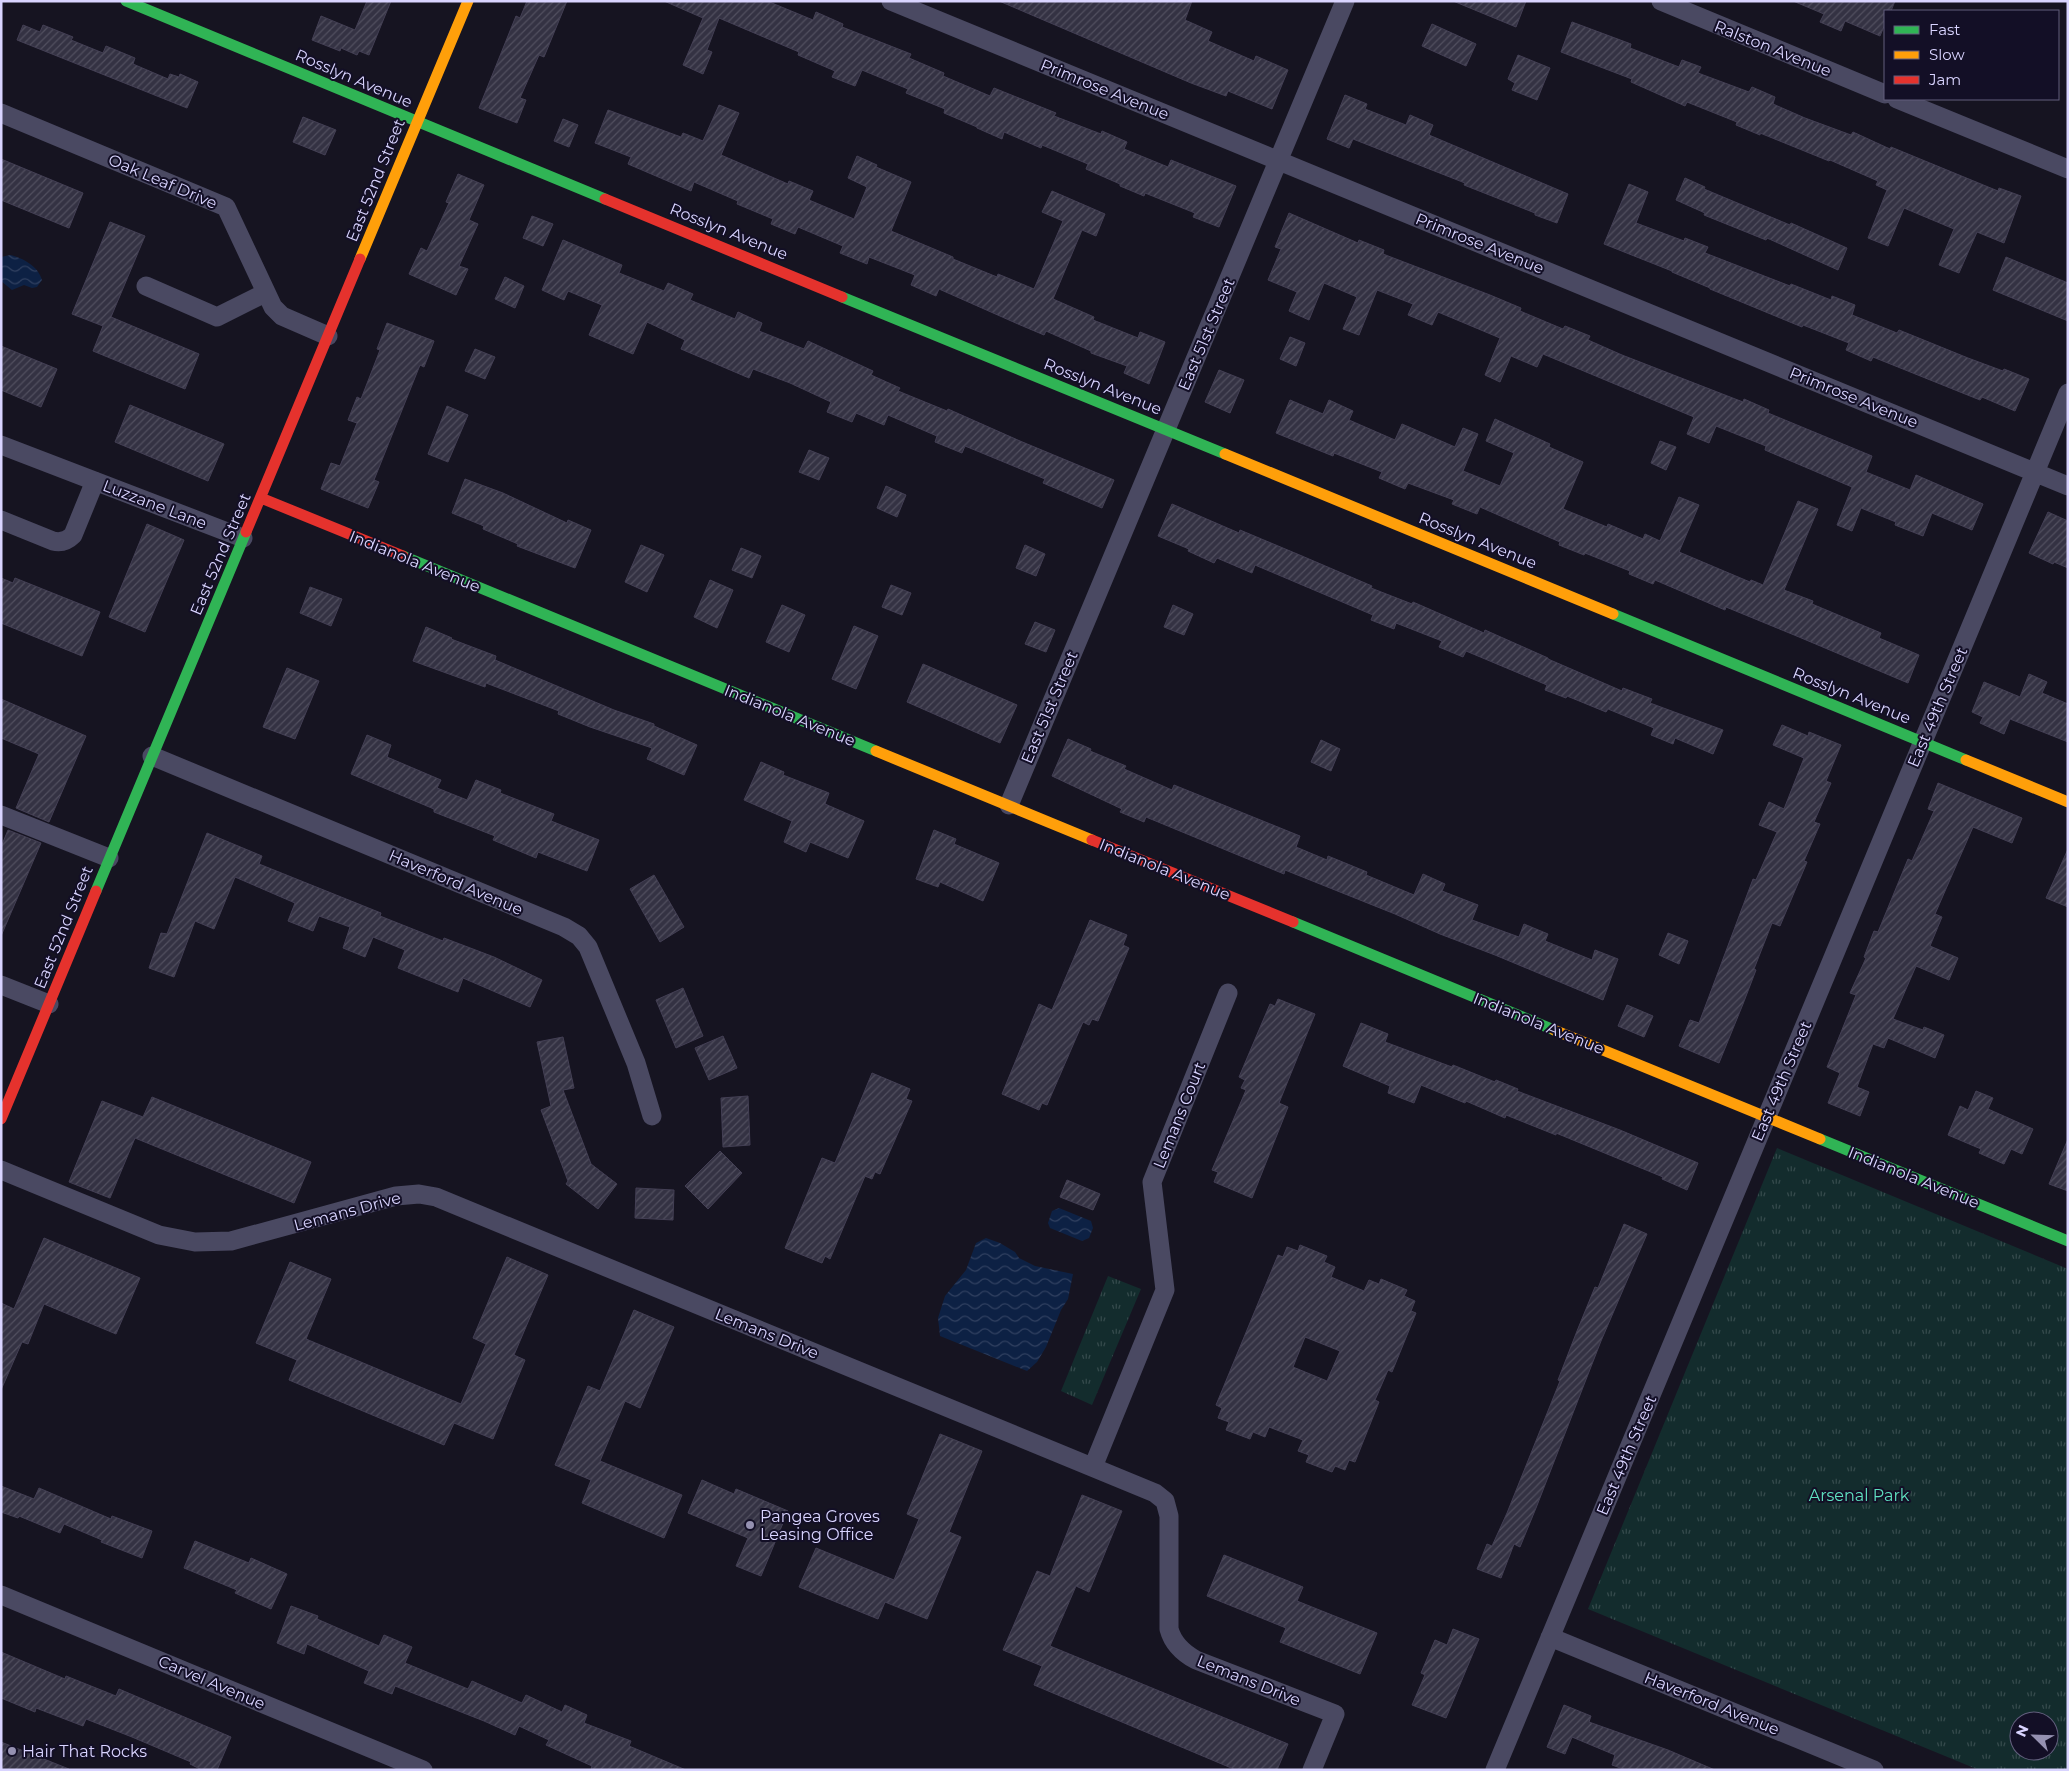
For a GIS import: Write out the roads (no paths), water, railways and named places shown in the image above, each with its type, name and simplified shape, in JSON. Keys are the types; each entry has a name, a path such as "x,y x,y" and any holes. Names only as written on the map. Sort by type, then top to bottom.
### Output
{"street":[{"name":"Rosslyn Avenue","path":"126,1 2068,802"},
{"name":"East 52nd Street","path":"1,1119 468,1"},
{"name":"Primrose Avenue","path":"891,1 2068,486"},
{"name":"East 51st Street","path":"1009,805 1345,1"},
{"name":"Ralston Avenue","path":"1661,1 1884,94"},
{"path":"1899,100 2068,170"},
{"name":"Oak Leaf Drive","path":"1,113 226,207 266,293"},
{"path":"146,286 217,317 266,293 272,307 282,316 328,336"},
{"name":"East 49th Street","path":"1495,1770 2068,393"},
{"name":"Luzzane Lane","path":"1,445 244,538"},
{"name":"Luzzane Lane","path":"1,520 53,541 60,542 66,540 73,535 95,481"},
{"name":"Indianola Avenue","path":"261,498 2068,1241"},
{"name":"Haverford Avenue","path":"152,756 564,927 579,936 588,947 636,1063 652,1116"},
{"path":"1,815 109,858"},
{"path":"1,985 49,1004"},
{"name":"Lemans Court","path":"1093,1467 1165,1290 1152,1182 1228,993"},
{"name":"Lemans Drive","path":"1,1170 159,1235 178,1240 205,1243 241,1239 396,1196 419,1194 436,1197 1155,1493 1165,1501 1169,1516 1169,1629 1172,1638 1180,1650 1196,1660 1335,1714 1312,1770"},
{"name":"Carvel Avenue","path":"1,1595 423,1770"},
{"name":"Haverford Avenue","path":"1550,1637 1874,1770"}],"water":[{"path":"10,255 20,258 34,267 42,280 37,287 32,288 24,285 12,290 1,281 1,257"},
{"path":"1059,1208 1091,1221 1093,1228 1089,1238 1082,1241 1050,1228 1048,1223 1052,1211"},
{"path":"986,1238 1000,1243 1015,1252 1019,1258 1035,1266 1073,1274 1068,1299 1061,1310 1046,1347 1037,1362 1027,1371 940,1336 938,1318 945,1296 966,1270 976,1243"}],"place":[{"name":"Pangea Groves Leasing Office","path":"750,1525"},
{"name":"Hair That Rocks","path":"12,1751"}],"park label":[{"name":"Arsenal Park","path":"1859,1495"}]}
